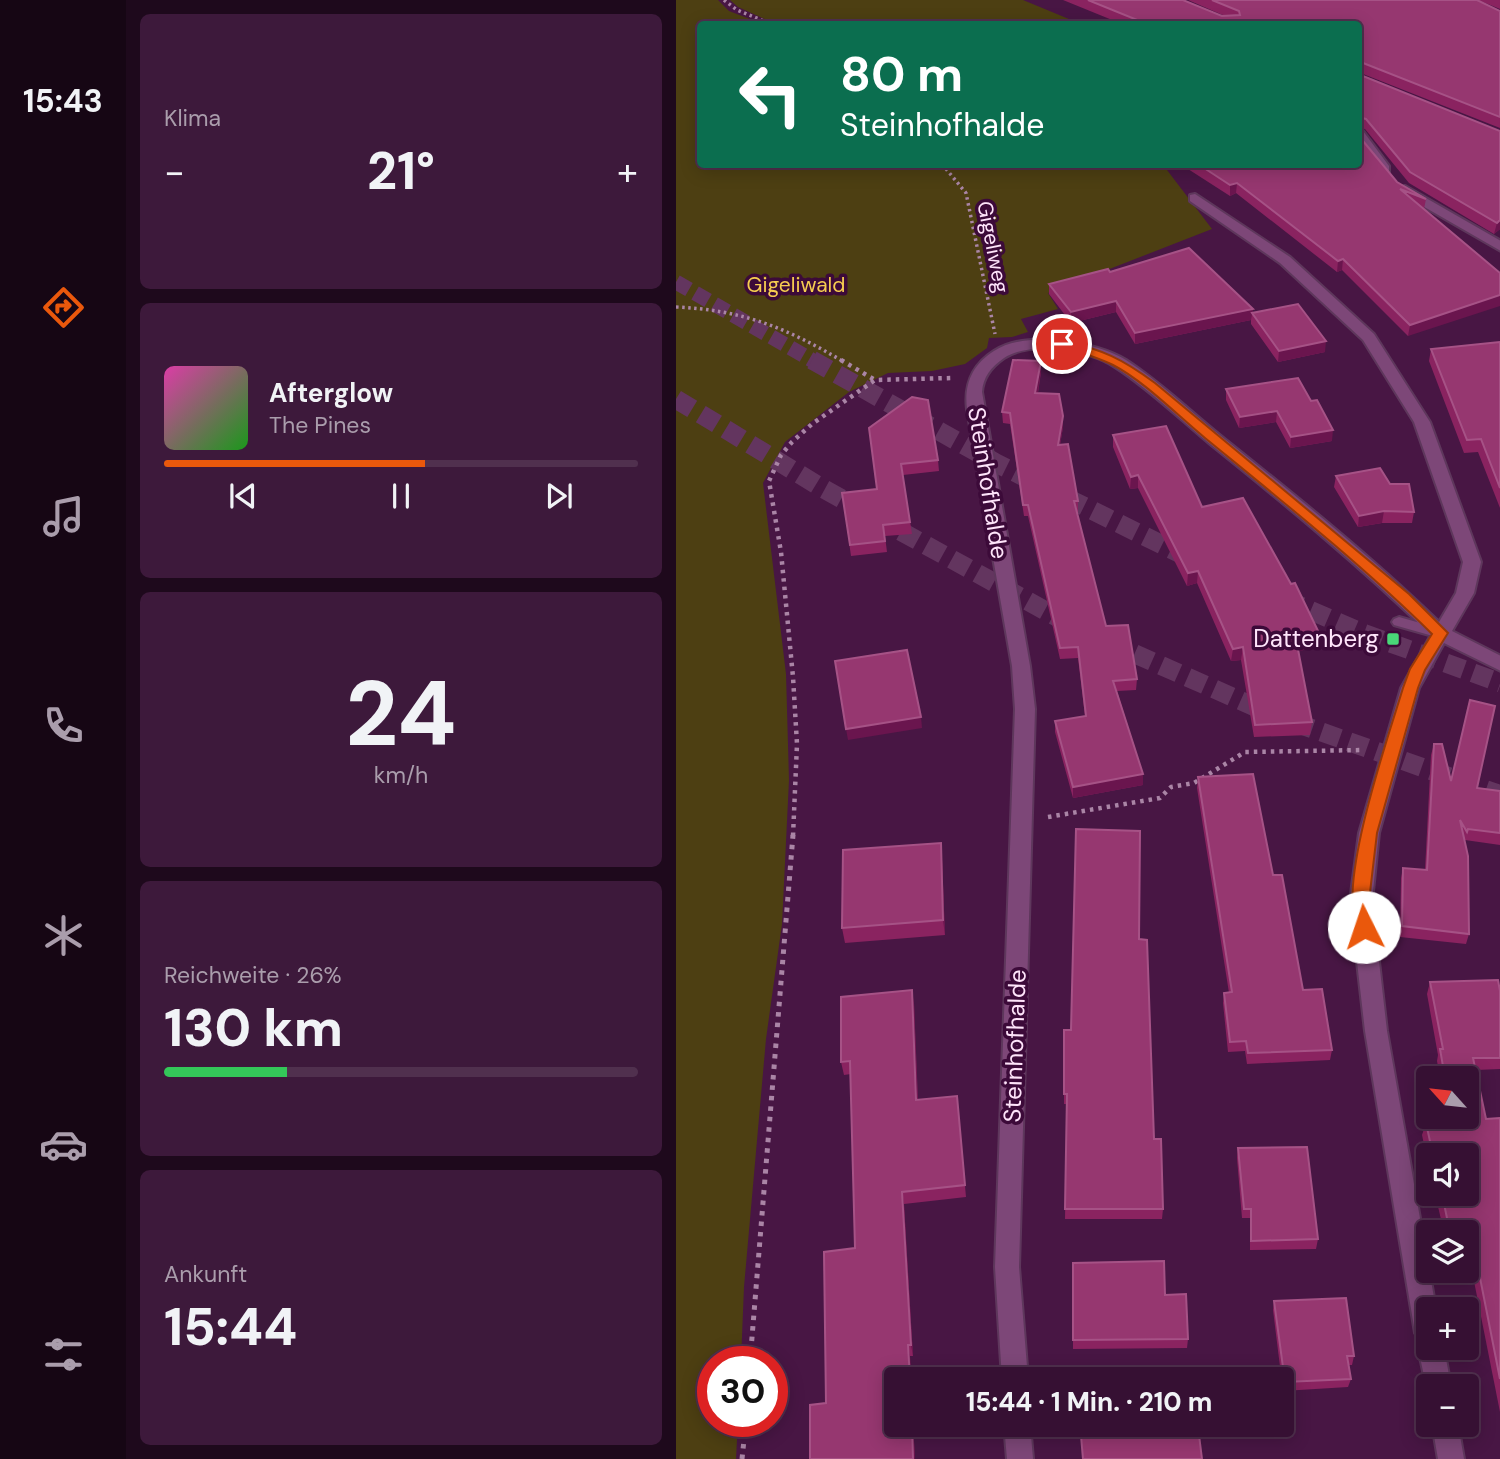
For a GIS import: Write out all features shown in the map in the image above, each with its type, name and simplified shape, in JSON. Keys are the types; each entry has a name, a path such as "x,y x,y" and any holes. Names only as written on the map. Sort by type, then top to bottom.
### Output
{"street":[{"path":"1362,139 1402,188 1500,247"},
{"path":"1195,198 1284,260 1369,337 1422,422 1472,562 1473,573 1466,592 1417,669 1410,688 1369,833 1361,901 1376,1031 1422,1297"},
{"name":"Steinhofhalde","path":"1013,1367 1007,1267 1025,709 1021,666 1000,557 974,391 977,376 1001,352 1030,344 1062,344 1092,351 1120,363 1269,483 1404,598 1440,633 1500,664"},
{"path":"1018,1437 1020,1459"},
{"path":"1447,1437 1451,1459"}],"lane":[{"path":"1399,622 1440,633"}],"path":[{"path":"724,0 737,10 764,21"},
{"name":"Gigeliweg","path":"945,168 966,192 995,336"},
{"path":"676,307 709,307 758,317 789,328 875,380 963,377"},
{"path":"751,1346 796,801 797,744 793,677 781,552 769,481 781,455 802,433 875,380"},
{"path":"1023,821 1160,798 1171,787 1194,783 1245,752 1372,750"},
{"path":"742,1459 744,1437"}],"green space":[{"name":"Gigeliwald","path":"676,0 718,0 729,11 755,21 697,21 697,168 1171,168 1167,170 1212,229 1048,293 1058,309 1021,319 1028,332 1012,337 989,338 987,348 965,364 932,371 888,373 849,392 785,442 763,483 786,674 789,780 782,924 766,1039 744,1287 742,1346 697,1346 697,1437 737,1437 736,1459 676,1459"},
{"path":"730,0 1023,0 1074,21 769,21 738,7"}],"building":[{"path":"1088,0 1183,0 1222,16 1240,15 1239,11 1212,0 1477,0 1500,11 1500,117 1362,63 1362,21 1140,21"},
{"path":"1362,76 1500,131 1500,220 1497,223 1410,172 1366,119 1362,118"},
{"path":"1362,140 1397,182 1426,199 1400,189 1500,273 1500,295 1410,325 1343,259 1338,261 1237,183 1230,185 1204,168 1362,168"},
{"path":"1189,248 1253,309 1135,333 1116,301 1071,312 1049,284 1108,269 1110,272"},
{"path":"1298,304 1326,341 1279,351 1252,313"},
{"path":"1500,342 1500,488 1481,439 1467,440 1431,349"},
{"path":"1013,360 1041,361 1035,393 1059,394 1063,416 1058,445 1068,444 1078,501 1074,501 1106,626 1128,625 1137,679 1113,681 1143,774 1073,787 1055,721 1086,716 1078,647 1060,648 1028,505 1023,505 1010,413 1002,412"},
{"path":"1298,378 1311,401 1317,400 1333,430 1291,437 1277,411 1240,417 1226,389"},
{"path":"912,397 928,400 938,460 901,464 910,522 883,525 885,541 850,545 842,493 877,489 869,428"},
{"path":"1166,426 1202,507 1243,498 1291,584 1295,583 1320,635 1296,639 1312,722 1255,725 1243,647 1233,649 1198,571 1188,573 1138,475 1131,477 1113,435"},
{"path":"1380,468 1390,484 1409,484 1414,512 1384,511 1359,516 1336,476"},
{"path":"907,650 921,717 846,729 835,661"},
{"path":"1470,700 1495,706 1477,788 1500,791 1500,833 1468,829 1467,832 1460,820 1468,856 1469,934 1402,926 1403,868 1427,870 1434,744 1442,744 1451,781"},
{"path":"1253,774 1273,875 1282,875 1303,990 1322,989 1332,1050 1248,1053 1246,1041 1230,1042 1224,993 1232,992 1198,777"},
{"path":"1076,829 1140,831 1139,939 1147,940 1154,1139 1161,1139 1163,1209 1065,1209 1067,1094 1064,1094 1064,1030 1071,1030"},
{"path":"941,843 943,920 842,928 843,850"},
{"path":"1498,980 1500,1058 1473,1058 1475,1066 1443,1066 1440,1049 1443,1049 1430,982"},
{"path":"912,990 916,1100 957,1096 965,1185 902,1192 911,1345 908,1345 909,1367 884,1367 884,1437 912,1437 913,1459 810,1459 810,1405 826,1403 824,1252 855,1248 850,1061 841,1062 841,997"},
{"path":"1479,1086 1486,1119 1500,1118 1500,1379 1479,1273 1479,1220 1447,1220 1444,1206 1479,1206 1479,1143 1430,1143 1427,1129 1479,1129"},
{"path":"1307,1147 1318,1239 1251,1241 1251,1209 1244,1209 1238,1148"},
{"path":"1164,1261 1165,1295 1186,1294 1188,1339 1073,1340 1073,1263"},
{"path":"1346,1298 1354,1356 1347,1356 1351,1379 1294,1382 1294,1367 1283,1367 1274,1301"},
{"path":"1081,1437 1199,1437 1202,1459 1083,1459"}],"tunnel":[{"path":"676,282 815,362"},
{"path":"812,360 996,463 1193,560"},
{"path":"676,399 822,488 1075,627"},
{"path":"1284,599 1363,633 1501,683"},
{"path":"1108,642 1273,715 1501,795"}],"place":[{"name":"Dattenberg","path":"1393,639"}],"route":[{"path":"1062,344 1092,351 1120,363 1269,483 1404,598 1440,633 1417,669 1410,688 1395,750 1369,833 1361,901 1364,927"}]}
